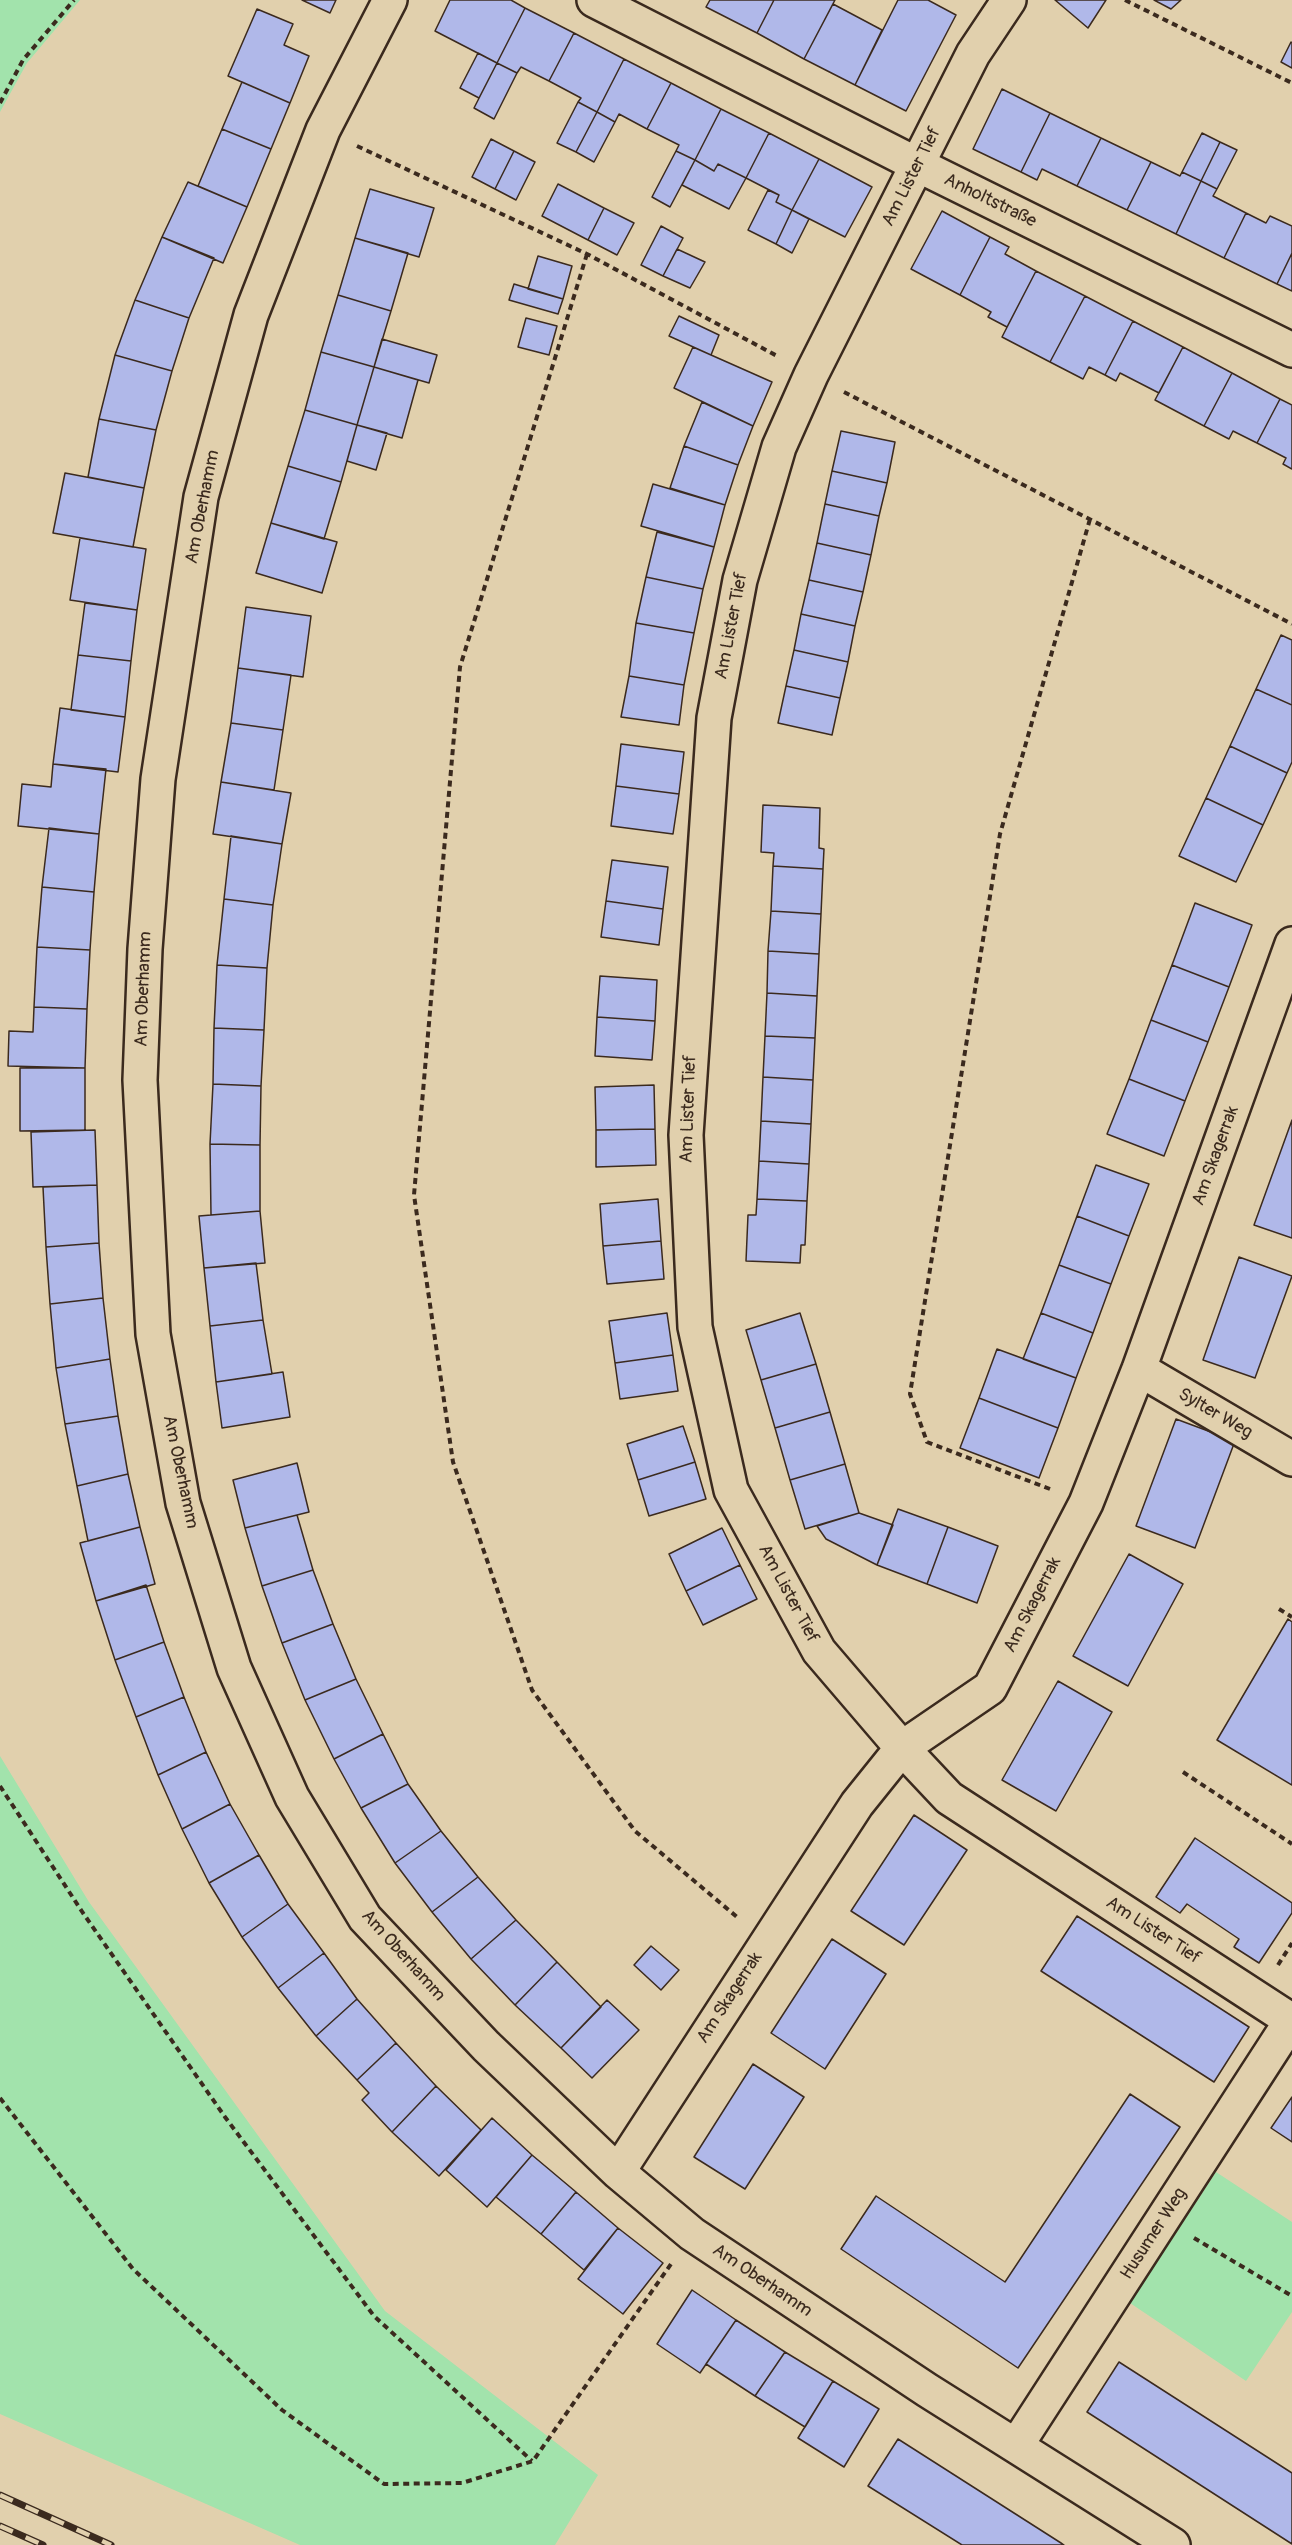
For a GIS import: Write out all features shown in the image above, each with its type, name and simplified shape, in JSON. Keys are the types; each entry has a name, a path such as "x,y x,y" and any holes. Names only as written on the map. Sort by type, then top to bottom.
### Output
{"street":[{"name":"Am Oberhamm","path":"390,0 323,130 251,315 201,497 158,779 145,949 140,1080 153,1334 183,1503 234,1668 292,1797 365,1918 486,2046 618,2172 692,2234 927,2391 1173,2545"},
{"name":"Anholtstraße","path":"594,0 918,165 1292,350"},
{"name":"Am Lister Tief","path":"1009,0 973,54 811,375 779,447 740,580 714,718 686,1135 695,1327 731,1490 819,1651 902,1748 949,1798 1292,2021"},
{"name":"Am Skagerrak","path":"618,2172 857,1803 902,1748 990,1688 1086,1503 1139,1369 1292,944"},
{"name":"Sylter Weg","path":"1139,1369 1292,1459"},
{"name":"Husumer Weg","path":"1016,2446 1292,2021"}],"path":[{"path":"0,103 23,60 74,0"},
{"path":"1125,0 1292,83"},
{"path":"587,254 460,667 414,1195 453,1462 532,1690 636,1831 767,1942"},
{"path":"1086,1503 927,1442 910,1394 1000,834 1090,519"},
{"path":"1279,1610 1292,1617"},
{"path":"1183,1772 1292,1844"},
{"path":"0,1786 83,1913 225,2117 374,2316 533,2461"},
{"path":"0,2098 133,2269 282,2410 384,2484 462,2483 533,2461 692,2234"},
{"path":"1163,2220 1292,2296"}],"green space":[{"path":"0,0 80,0 27,63 0,112"},
{"path":"0,1756 89,1902 385,2311 598,2475 555,2545 300,2545 0,2414"},
{"path":"1216,2172 1292,2222 1292,2312 1246,2381 1130,2303"}],"building":[{"path":"302,0 336,0 330,13"},
{"path":"450,0 511,0 525,8 497,63 435,31"},
{"path":"710,0 774,0 757,33 706,7"},
{"path":"774,0 835,0 804,59 757,33"},
{"path":"898,0 928,0 956,15 906,111 855,85"},
{"path":"1055,0 1106,0 1088,28"},
{"path":"1154,0 1181,0 1171,9"},
{"path":"833,4 882,30 855,85 804,59"},
{"path":"525,8 574,33 549,81 521,67 517,73 497,63"},
{"path":"257,9 293,24 284,45 309,56 290,103 228,76"},
{"path":"574,33 624,59 597,112 578,102 581,98 549,81"},
{"path":"1292,43 1292,68 1281,62"},
{"path":"478,53 497,63 479,98 460,88"},
{"path":"624,59 671,83 647,129 619,114 615,122 597,112"},
{"path":"497,63 517,73 494,119 474,108"},
{"path":"242,82 290,103 271,149 222,129"},
{"path":"671,83 721,109 695,160 676,151 679,145 647,129"},
{"path":"1002,89 1050,113 1021,172 973,149"},
{"path":"578,102 597,112 576,152 557,143"},
{"path":"721,109 769,133 746,178 718,164 714,171 695,160"},
{"path":"597,112 615,122 594,162 576,152"},
{"path":"1050,113 1101,138 1077,186 1042,169 1037,180 1021,172"},
{"path":"222,129 271,149 247,207 198,186"},
{"path":"769,133 819,159 792,210 776,202 779,195 746,178"},
{"path":"1202,133 1220,142 1201,181 1182,172"},
{"path":"1101,138 1151,162 1127,210 1077,186"},
{"path":"491,139 514,151 495,189 472,177"},
{"path":"1220,142 1237,150 1217,189 1201,181"},
{"path":"514,151 535,162 516,200 495,189"},
{"path":"676,151 695,160 670,207 652,197"},
{"path":"819,159 872,187 845,237 792,210"},
{"path":"695,160 714,171 718,164 746,178 729,209 682,185"},
{"path":"1151,162 1180,176 1182,172 1201,181 1176,234 1127,210"},
{"path":"1201,181 1217,189 1213,196 1246,213 1224,258 1176,234"},
{"path":"188,182 247,207 223,263 162,237"},
{"path":"558,184 604,208 588,240 542,216"},
{"path":"370,189 434,208 419,257 355,238"},
{"path":"768,190 779,195 776,202 792,210 776,244 748,230"},
{"path":"604,208 634,223 617,255 588,240"},
{"path":"792,210 809,219 792,253 776,244"},
{"path":"942,211 990,237 960,295 911,269"},
{"path":"1246,213 1266,223 1270,216 1292,226 1292,253 1277,284 1224,258"},
{"path":"661,226 683,238 663,276 641,265"},
{"path":"162,237 214,258 189,318 135,300"},
{"path":"990,237 1009,247 1005,254 1036,271 1007,327 988,317 991,312 960,295"},
{"path":"355,238 408,253 391,311 338,295"},
{"path":"677,249 705,262 690,288 663,276"},
{"path":"1292,253 1292,291 1277,284"},
{"path":"538,256 572,266 563,299 528,289"},
{"path":"1036,271 1085,296 1050,362 1002,337"},
{"path":"514,284 563,299 558,314 509,300"},
{"path":"338,295 391,311 374,367 321,352"},
{"path":"1085,296 1133,321 1105,375 1089,367 1083,379 1050,362"},
{"path":"135,300 189,318 172,371 115,355"},
{"path":"679,316 719,335 711,355 669,336"},
{"path":"526,318 557,326 549,355 518,347"},
{"path":"1133,321 1183,347 1159,393 1120,373 1116,381 1105,375"},
{"path":"382,339 437,355 429,383 374,367"},
{"path":"693,347 772,382 753,426 674,388"},
{"path":"1183,347 1232,373 1204,426 1155,400"},
{"path":"321,352 374,367 357,425 305,410"},
{"path":"115,355 172,371 156,430 99,419"},
{"path":"374,367 418,380 402,438 357,425"},
{"path":"1232,373 1280,399 1257,443 1233,431 1229,439 1204,426"},
{"path":"1280,399 1292,405 1292,469 1283,464 1286,458 1257,443"},
{"path":"702,402 753,426 738,465 684,446"},
{"path":"305,410 357,425 341,482 288,466"},
{"path":"99,419 156,430 144,488 88,477"},
{"path":"357,425 387,433 376,470 347,461"},
{"path":"841,431 895,442 887,483 832,471"},
{"path":"684,446 738,465 725,505 670,488"},
{"path":"288,466 341,482 324,539 271,523"},
{"path":"832,471 887,483 879,516 825,504"},
{"path":"65,473 144,488 133,547 53,533"},
{"path":"653,484 725,505 714,547 641,526"},
{"path":"825,504 879,516 871,555 817,543"},
{"path":"271,523 337,542 322,593 256,573"},
{"path":"657,532 714,547 703,589 646,577"},
{"path":"80,538 146,549 137,610 70,600"},
{"path":"817,543 871,555 863,592 809,580"},
{"path":"646,577 703,589 694,633 636,623"},
{"path":"809,580 863,592 855,626 801,614"},
{"path":"85,603 137,610 131,661 78,655"},
{"path":"246,607 311,616 303,677 238,668"},
{"path":"801,614 855,626 848,662 794,650"},
{"path":"636,623 694,633 684,685 629,676"},
{"path":"1281,635 1292,640 1292,705 1256,689"},
{"path":"794,650 848,662 840,698 786,686"},
{"path":"78,655 131,661 125,717 71,710"},
{"path":"238,668 291,675 283,730 231,723"},
{"path":"629,676 684,685 679,725 621,717"},
{"path":"786,686 840,698 832,735 778,723"},
{"path":"1256,689 1292,705 1292,762 1287,773 1230,746"},
{"path":"60,708 125,717 118,772 53,764"},
{"path":"231,723 283,730 274,790 221,782"},
{"path":"621,744 684,752 679,794 616,786"},
{"path":"1230,746 1287,773 1263,825 1206,798"},
{"path":"53,764 106,769 99,834 18,826 22,784 51,787"},
{"path":"221,782 291,793 282,844 213,834"},
{"path":"616,786 679,794 673,834 611,826"},
{"path":"1206,798 1263,825 1236,882 1179,856"},
{"path":"763,805 820,808 819,848 824,849 823,869 773,866 774,853 761,852"},
{"path":"49,828 99,834 94,892 42,887"},
{"path":"231,836 282,844 273,905 224,899"},
{"path":"612,860 668,867 663,909 606,901"},
{"path":"773,866 823,869 821,914 771,911"},
{"path":"42,887 94,892 90,950 37,947"},
{"path":"224,899 273,905 267,968 217,965"},
{"path":"606,901 663,909 659,945 601,937"},
{"path":"1195,903 1252,925 1229,987 1172,965"},
{"path":"771,911 821,914 819,954 768,951"},
{"path":"37,947 90,950 87,1009 34,1007"},
{"path":"768,951 819,954 817,996 767,993"},
{"path":"217,965 267,968 264,1030 214,1028"},
{"path":"1172,965 1229,987 1208,1042 1151,1020"},
{"path":"600,976 657,980 655,1021 597,1017"},
{"path":"767,993 817,996 815,1038 765,1036"},
{"path":"34,1007 87,1009 85,1068 8,1066 9,1031 33,1032"},
{"path":"597,1017 655,1021 652,1060 595,1056"},
{"path":"1151,1020 1208,1042 1185,1101 1129,1079"},
{"path":"214,1028 264,1030 261,1086 213,1084"},
{"path":"765,1036 815,1038 813,1080 763,1077"},
{"path":"20,1068 85,1068 85,1130 20,1131"},
{"path":"763,1077 813,1080 811,1124 761,1121"},
{"path":"1129,1079 1185,1101 1164,1156 1107,1134"},
{"path":"213,1084 261,1086 260,1145 210,1144"},
{"path":"654,1085 655,1129 596,1130 595,1087"},
{"path":"1292,1120 1292,1238 1254,1225"},
{"path":"761,1121 811,1124 809,1164 759,1161"},
{"path":"655,1129 656,1165 596,1167 596,1130"},
{"path":"95,1130 97,1185 33,1187 31,1132"},
{"path":"210,1144 260,1145 260,1211 211,1215"},
{"path":"759,1161 809,1164 807,1201 757,1199"},
{"path":"1096,1165 1149,1184 1129,1236 1077,1216"},
{"path":"97,1185 99,1243 46,1247 43,1187"},
{"path":"658,1199 661,1241 603,1246 600,1204"},
{"path":"757,1199 807,1201 805,1245 801,1245 800,1263 746,1261 748,1215 756,1215"},
{"path":"260,1211 265,1263 204,1268 199,1216"},
{"path":"1077,1216 1129,1236 1111,1284 1059,1265"},
{"path":"661,1241 664,1279 607,1284 603,1246"},
{"path":"99,1243 103,1298 50,1304 46,1247"},
{"path":"1239,1257 1292,1276 1255,1378 1203,1360"},
{"path":"256,1263 263,1320 210,1326 204,1268"},
{"path":"1059,1265 1111,1284 1093,1333 1041,1313"},
{"path":"103,1298 110,1359 56,1368 50,1304"},
{"path":"667,1313 673,1355 615,1363 609,1321"},
{"path":"800,1313 816,1364 761,1380 746,1330"},
{"path":"1041,1313 1093,1333 1076,1378 1023,1359"},
{"path":"263,1320 272,1374 216,1382 210,1326"},
{"path":"997,1349 1076,1378 1058,1428 979,1398"},
{"path":"673,1355 678,1391 620,1399 615,1363"},
{"path":"110,1359 118,1416 65,1424 56,1368"},
{"path":"816,1364 830,1412 775,1428 761,1380"},
{"path":"283,1372 290,1417 222,1428 216,1382"},
{"path":"979,1398 1058,1428 1039,1478 960,1448"},
{"path":"830,1412 845,1464 790,1480 775,1428"},
{"path":"118,1416 128,1474 77,1486 65,1424"},
{"path":"1176,1419 1235,1441 1195,1548 1136,1526"},
{"path":"683,1426 695,1462 638,1480 627,1444"},
{"path":"695,1462 706,1499 649,1516 638,1480"},
{"path":"297,1463 309,1512 245,1528 233,1480"},
{"path":"845,1464 859,1513 805,1529 790,1480"},
{"path":"128,1474 140,1527 88,1541 77,1486"},
{"path":"898,1509 948,1527 927,1584 877,1565"},
{"path":"859,1513 893,1525 877,1565 826,1539 817,1526"},
{"path":"297,1515 313,1570 262,1586 245,1528"},
{"path":"140,1527 155,1584 96,1601 80,1543"},
{"path":"948,1527 998,1546 977,1603 927,1584"},
{"path":"722,1528 740,1565 686,1591 669,1554"},
{"path":"1129,1554 1183,1584 1128,1686 1073,1656"},
{"path":"740,1565 757,1599 703,1625 686,1591"},
{"path":"313,1570 333,1624 282,1643 262,1586"},
{"path":"146,1585 164,1642 115,1660 96,1601"},
{"path":"1288,1619 1292,1622 1292,1785 1217,1740"},
{"path":"333,1624 356,1679 305,1700 282,1643"},
{"path":"164,1642 184,1697 136,1717 115,1660"},
{"path":"356,1679 383,1734 334,1759 305,1700"},
{"path":"1058,1681 1112,1712 1056,1811 1002,1780"},
{"path":"184,1697 206,1752 158,1775 136,1717"},
{"path":"383,1734 408,1784 361,1808 334,1759"},
{"path":"206,1752 230,1804 182,1829 158,1775"},
{"path":"408,1784 441,1831 395,1863 361,1808"},
{"path":"230,1804 259,1855 209,1883 182,1829"},
{"path":"914,1815 967,1850 904,1945 851,1911"},
{"path":"441,1831 478,1877 432,1912 395,1863"},
{"path":"1195,1838 1292,1903 1292,1913 1259,1963 1234,1947 1239,1939 1187,1904 1180,1913 1156,1897"},
{"path":"259,1855 288,1904 242,1937 209,1883"},
{"path":"478,1877 516,1920 471,1959 432,1912"},
{"path":"288,1904 324,1953 278,1988 242,1937"},
{"path":"1077,1916 1249,2027 1214,2082 1041,1971"},
{"path":"516,1920 557,1962 515,2005 471,1959"},
{"path":"832,1939 886,1974 825,2069 771,2033"},
{"path":"651,1946 679,1970 661,1990 634,1965"},
{"path":"324,1953 357,1999 316,2036 278,1988"},
{"path":"557,1962 601,2007 561,2048 515,2005"},
{"path":"357,1999 396,2043 357,2080 316,2036"},
{"path":"607,2000 639,2030 592,2078 561,2048"},
{"path":"396,2043 436,2086 392,2132 362,2100 369,2093 357,2080"},
{"path":"753,2064 804,2097 745,2189 694,2157"},
{"path":"436,2086 481,2130 439,2176 392,2132"},
{"path":"1130,2094 1180,2127 1018,2368 841,2249 876,2196 1005,2282"},
{"path":"1292,2097 1292,2142 1271,2128"},
{"path":"492,2118 532,2155 487,2207 446,2170"},
{"path":"532,2155 576,2192 541,2234 496,2197"},
{"path":"576,2192 618,2228 584,2270 541,2234"},
{"path":"618,2228 663,2263 623,2314 578,2279"},
{"path":"692,2290 736,2320 700,2373 657,2344"},
{"path":"736,2320 785,2352 755,2396 706,2364"},
{"path":"785,2352 833,2381 805,2427 755,2396"},
{"path":"1119,2362 1292,2473 1292,2544 1087,2412"},
{"path":"833,2381 879,2409 844,2467 798,2438"},
{"path":"898,2439 1064,2545 962,2545 868,2486"}],"railway":[{"path":"0,2495 111,2545"},
{"path":"0,2526 43,2545"}]}
